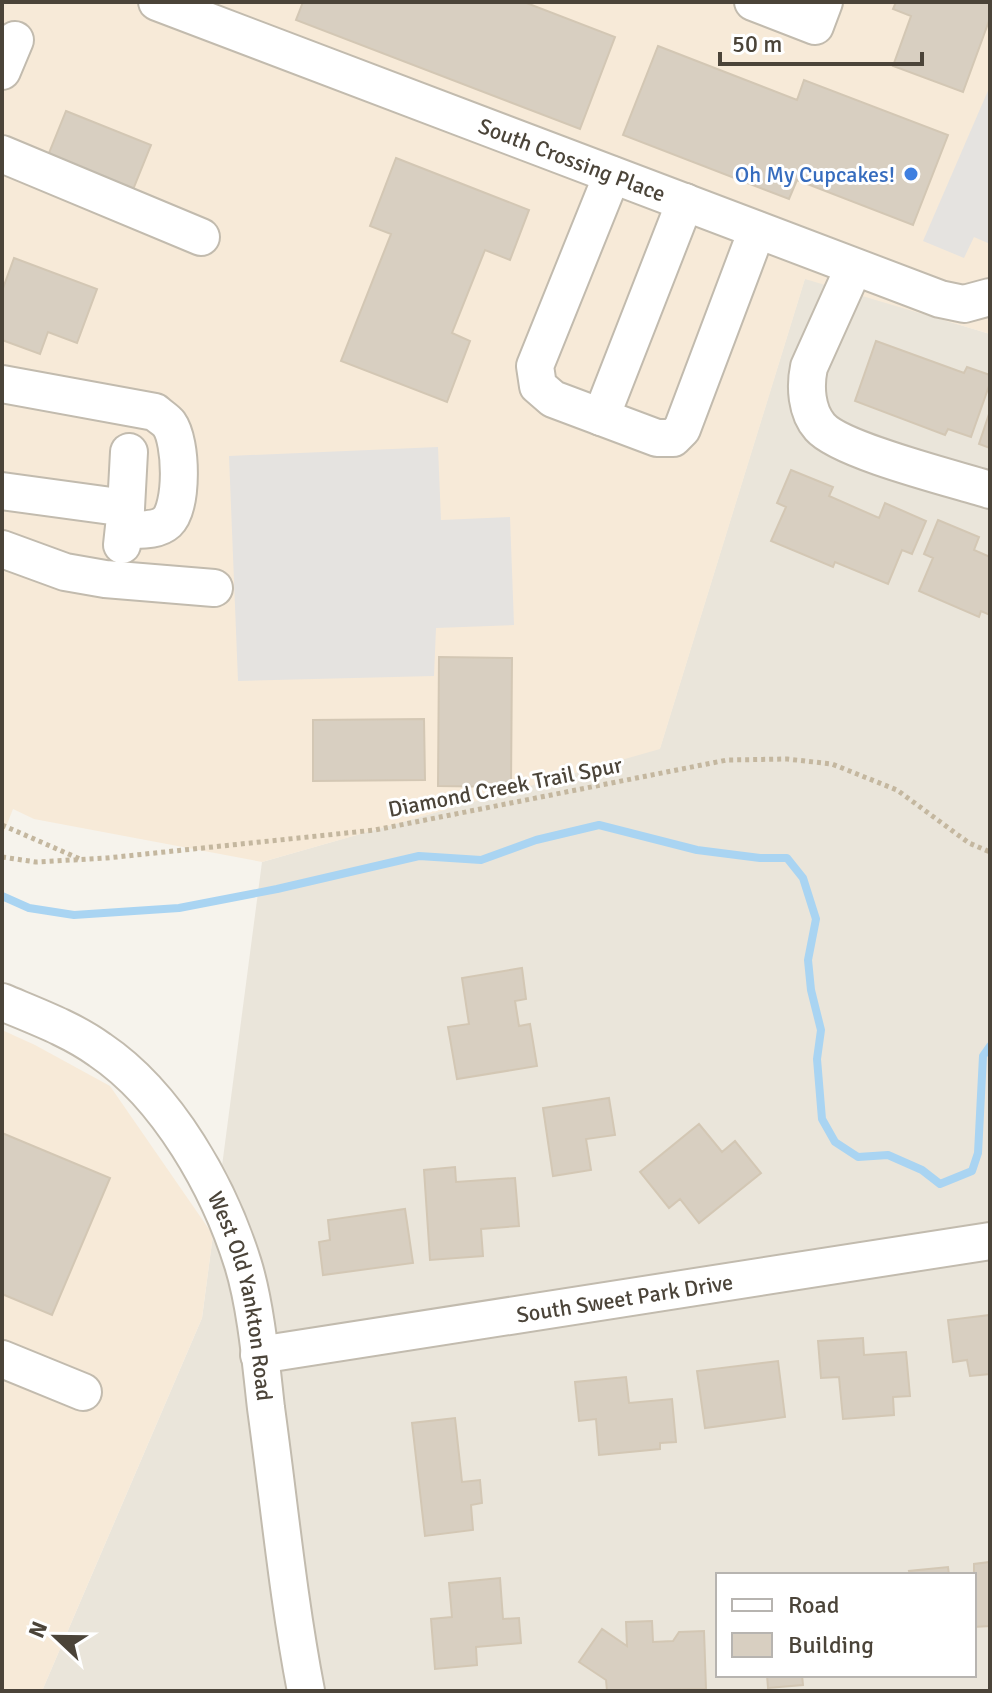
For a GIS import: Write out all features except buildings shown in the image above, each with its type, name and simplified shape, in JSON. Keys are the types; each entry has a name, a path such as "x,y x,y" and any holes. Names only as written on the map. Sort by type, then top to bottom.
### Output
{"street":[{"name":"South Crossing Place","path":"157,2 229,15 612,175 940,299 964,304 990,297"},
{"path":"753,2 815,26 824,2"},
{"path":"2,154 201,237"},
{"path":"612,175 535,366 538,386 553,399 657,438 673,438 682,429 757,230"},
{"path":"601,417 685,202"},
{"path":"854,267 809,367 806,383 808,397 812,414 821,429 855,448 990,490"},
{"path":"2,384 155,412 169,425 179,450 176,508 167,522 154,529 125,519 2,491"},
{"path":"118,580 129,452"},
{"path":"2,549 65,572 214,588"},
{"name":"West Old Yankton Road","path":"2,1002 47,1021 101,1050 159,1107 198,1160 211,1185 243,1265 259,1355 306,1691"},
{"name":"South Sweet Park Drive","path":"259,1355 990,1241"},
{"path":"2,1359 83,1392"}],"path":[{"name":"Diamond Creek Trail Spur","path":"2,857 36,862 81,860 375,830 727,760 787,759 832,764 897,790 959,837 990,852"},
{"path":"2,825 81,860"}],"shaded area":[{"path":"2,2 990,2 990,334 805,279 660,749 262,862 34,819 13,809 2,837"},
{"path":"990,86 990,244 974,237 964,258 923,241"},
{"path":"805,278 990,334 990,1691 42,1691 202,1318 262,862 660,748"},
{"path":"438,447 441,520 510,517 514,625 436,628 434,676 238,681 229,456"},
{"path":"2,1030 110,1086 213,1235 202,1318 42,1691 2,1691"}],"waterway":[{"path":"2,896 29,908 74,915 179,908 419,856 481,860 536,840 599,825 697,850 787,858 803,878 816,919 808,960 811,990 821,1030 817,1059 822,1119 835,1142 858,1157 888,1155 922,1170 940,1184 972,1171 978,1153 983,1056 990,1046"}],"place":[{"name":"Oh My Cupcakes!","path":"911,174"}]}
